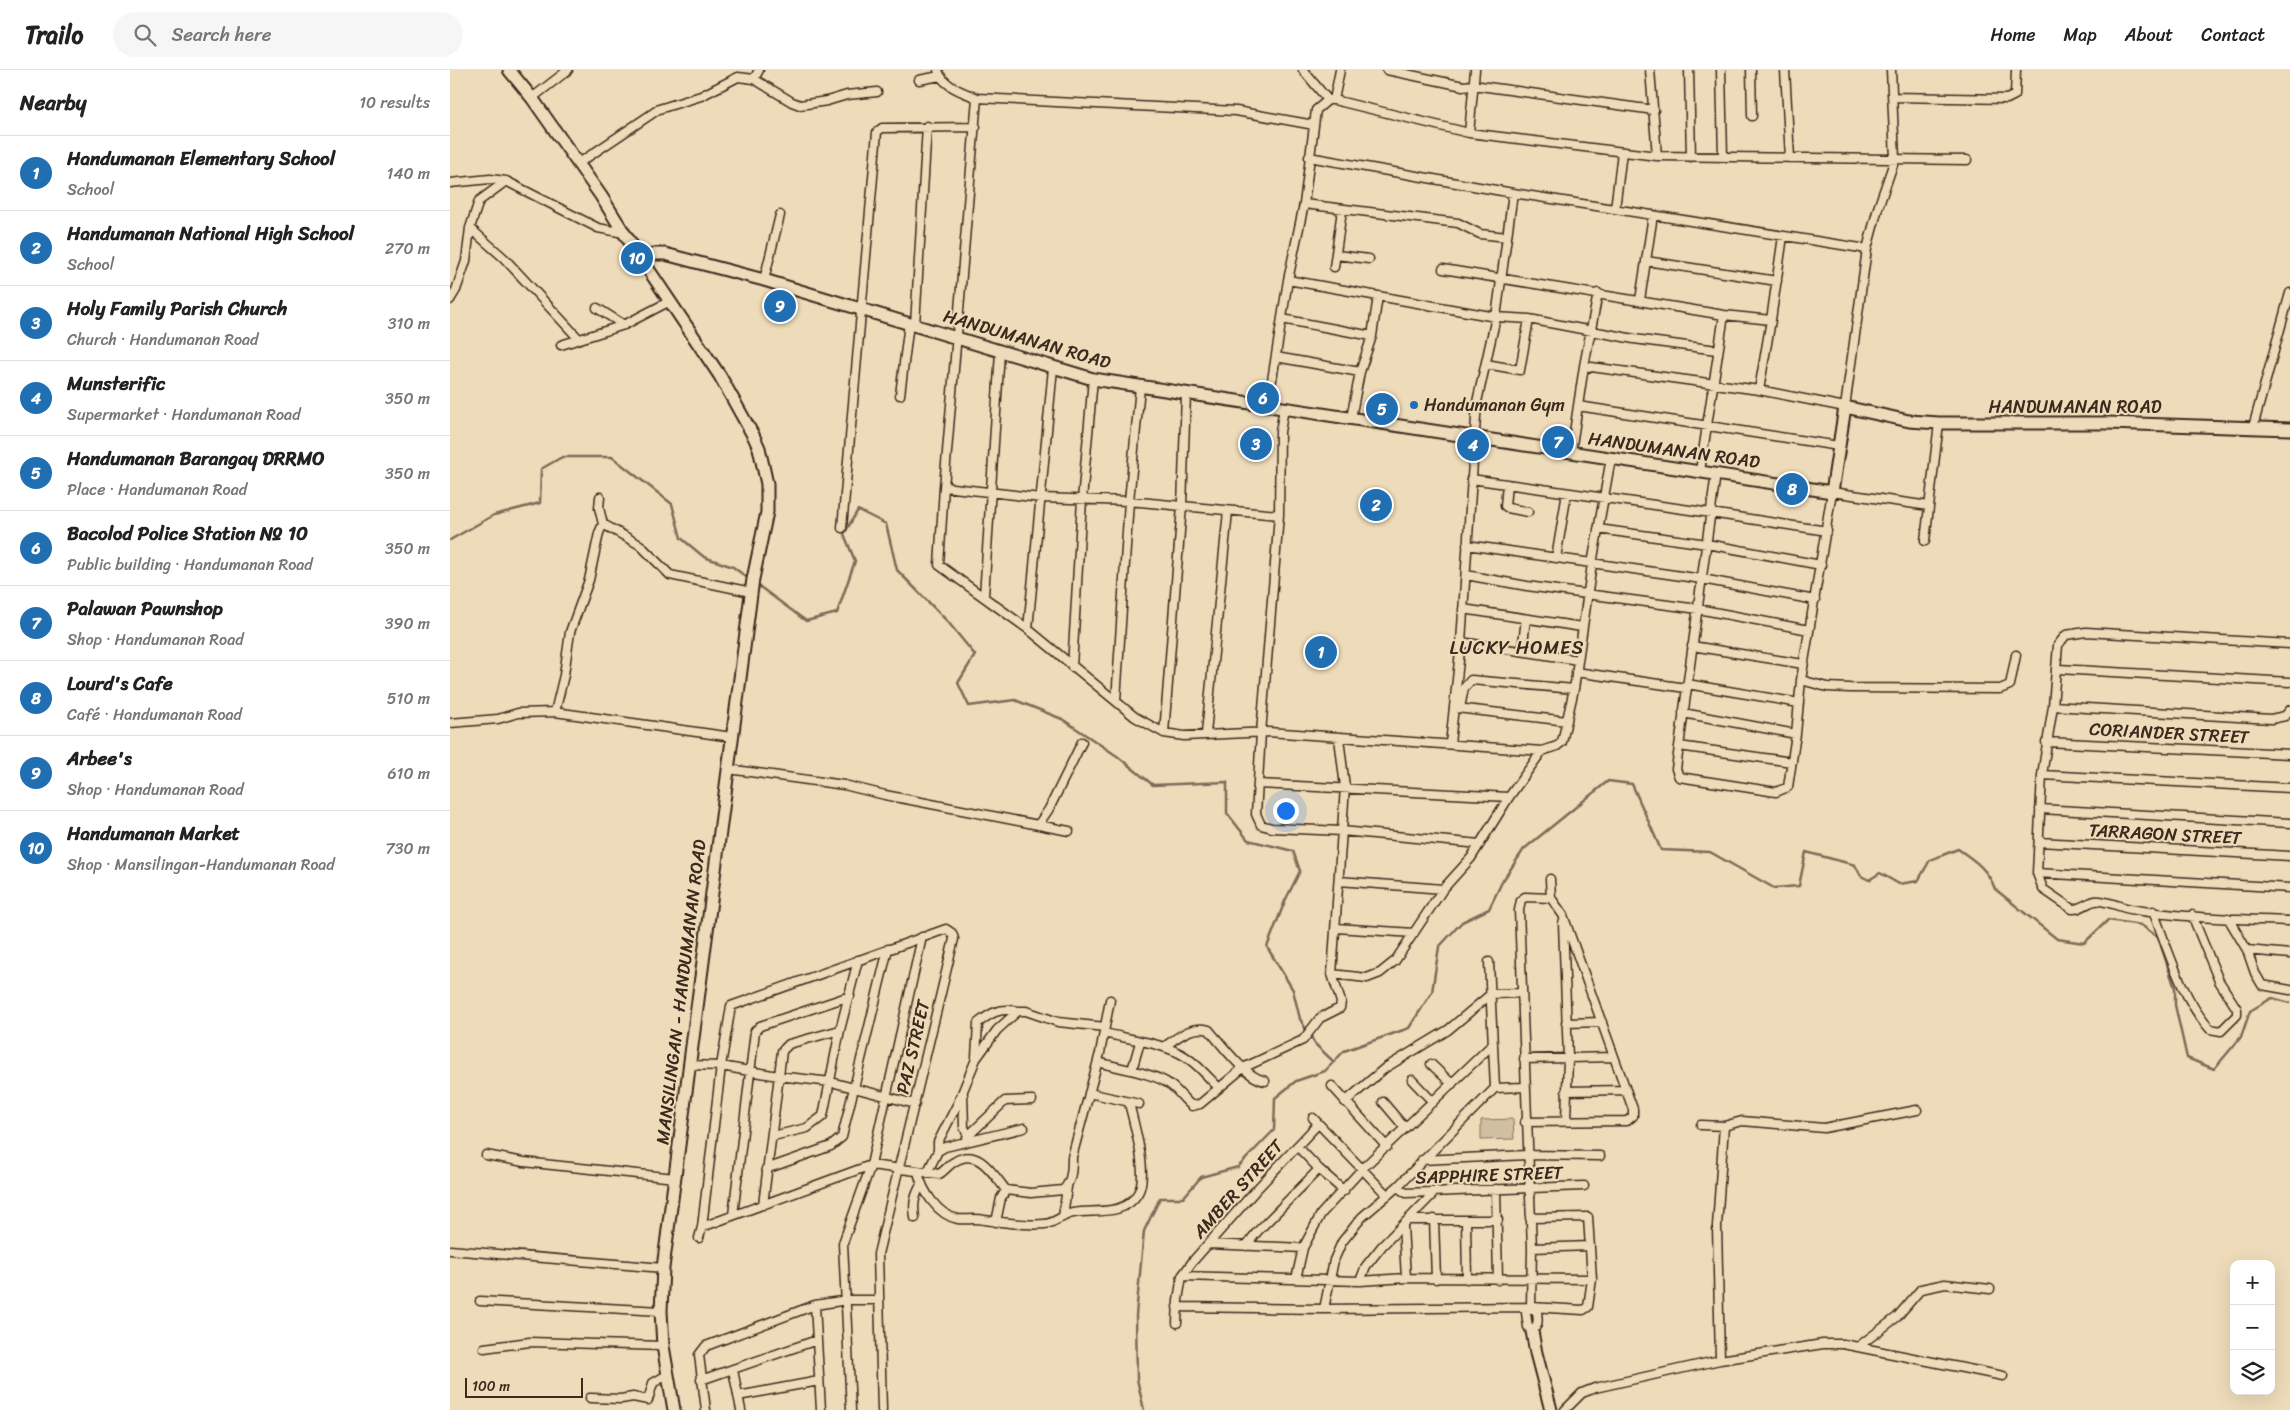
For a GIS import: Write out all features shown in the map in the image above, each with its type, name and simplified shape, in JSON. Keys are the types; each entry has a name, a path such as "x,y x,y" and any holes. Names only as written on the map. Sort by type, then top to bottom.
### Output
{"street":[{"name":"MANSILINGAN - HANDUMANAN ROAD","path":"509,70 532,98 579,163 720,376 759,448 767,484 767,512 751,587 663,1268 661,1311 663,1346 674,1410"},
{"path":"532,98 568,70"},
{"path":"754,79 760,70"},
{"path":"1303,70 1331,100 1469,133 1657,156 1967,160"},
{"path":"1268,405 1288,280 1304,204 1316,110 1331,100 1340,70"},
{"path":"1387,70 1463,86 1473,85 1654,110"},
{"path":"1469,133 1475,70"},
{"path":"1650,70 1657,156"},
{"path":"1689,70 1691,156"},
{"path":"1721,70 1723,157"},
{"path":"1751,70 1752,116"},
{"path":"1785,70 1790,158"},
{"path":"1716,473 1676,770 1679,776 1776,792 1788,787 1796,734 1803,664 1827,532 1867,249 1878,208 1896,159 1891,70"},
{"path":"1893,97 2008,99 2016,95 2016,70"},
{"path":"919,80 939,73 956,89 977,98 1236,110 1314,124"},
{"path":"579,163 659,109 702,96 738,77 754,79 792,102 800,104 827,101 847,95 877,92"},
{"path":"977,98 938,563 941,568 984,596 1028,629 1135,717 1164,733 1184,736 1206,733 1261,733 1542,751 1557,746 1562,742 1574,689 1592,564 1611,458"},
{"path":"842,528 877,132 882,128 927,126 976,127"},
{"path":"900,395 912,324 927,126"},
{"path":"1615,209 1622,152"},
{"path":"1309,157 1513,193 1867,249"},
{"path":"450,183 490,180 506,181 598,228 624,233"},
{"path":"450,300 456,290 466,261 470,228 479,201 506,181"},
{"path":"1450,744 1457,708 1477,402 1496,317 1513,193"},
{"path":"1304,204 1458,223 1480,234 1507,238"},
{"path":"1334,267 1342,210"},
{"path":"764,280 780,215"},
{"path":"1640,300 1653,215"},
{"path":"470,228 504,258 579,339"},
{"path":"1759,390 1777,281 1782,236"},
{"name":"HANDUMANAN ROAD","path":"642,259 653,254 665,254 764,280 1093,379 1832,492"},
{"path":"1336,255 1369,259"},
{"path":"1646,261 1777,281"},
{"path":"1443,269 1724,315 1770,320"},
{"path":"1288,280 1496,317 1529,318 1634,339 1717,350"},
{"path":"1571,452 1584,366 1598,293"},
{"path":"2252,427 2290,293"},
{"path":"1351,418 1360,372 1372,336 1378,296"},
{"path":"561,345 624,324 670,301"},
{"path":"597,308 624,324"},
{"path":"1700,471 1717,350 1724,315"},
{"path":"1486,364 1520,370 1529,318"},
{"path":"1282,319 1372,336"},
{"path":"984,596 989,491 1000,352"},
{"path":"1276,357 1360,372"},
{"path":"1584,366 1759,390 1845,408"},
{"path":"1028,629 1053,368"},
{"path":"1072,667 1082,500 1093,379"},
{"path":"1116,701 1129,501 1140,387"},
{"path":"1164,733 1182,506 1186,394"},
{"path":"1578,406 1676,422 1706,424 1839,446"},
{"path":"1284,408 1280,432 1279,515 1261,733 1260,784 1256,814 1260,825 1272,828 1342,831 1480,844"},
{"name":"HANDUMANAN ROAD","path":"1845,408 1909,420 1939,423 2107,423 2290,429"},
{"path":"1925,541 1939,423"},
{"path":"1471,479 1711,513 1827,532"},
{"path":"1507,484 1506,506 1528,512"},
{"path":"944,487 1041,498 1129,501 1279,515"},
{"path":"1832,492 1929,506"},
{"path":"1556,558 1567,493"},
{"path":"555,712 564,675 570,632 589,580 599,533 603,524 599,508 600,497"},
{"path":"1206,733 1228,511"},
{"path":"603,524 632,539 652,555 670,575 751,587"},
{"path":"1598,529 1707,544 1821,565"},
{"path":"1467,545 1702,579 1814,600"},
{"path":"1466,575 1588,595 1698,609 1809,630"},
{"path":"1463,609 1582,627"},
{"path":"1522,651 1526,619"},
{"path":"2290,644 2086,632 2066,635 2058,646 2054,706 2046,742 2042,776 2037,873 2043,889 2072,909 2078,910 2091,902 2099,900 2130,909 2228,918 2290,921"},
{"path":"1461,642 1578,660"},
{"path":"1692,646 1803,664"},
{"path":"1801,680 1827,687 2000,689 2010,685 2016,655"},
{"path":"2058,668 2290,682"},
{"path":"1576,672 1799,703"},
{"path":"1457,708 1464,688 1471,680 1574,689"},
{"path":"2054,706 2271,719 2285,716 2290,710"},
{"path":"1457,708 1567,721"},
{"path":"450,723 498,719 518,712 555,712 732,737"},
{"path":"1683,713 1796,734"},
{"path":"1098,1062 1122,1070 1132,1070 1168,1083 1192,1106 1200,1104 1243,1068 1303,1040 1320,1018 1340,1008 1341,1002 1332,974 1344,787 1339,738"},
{"path":"1038,825 1050,810 1082,742"},
{"name":"CORIANDER STREET","path":"2046,742 2290,754"},
{"path":"1680,746 1792,762"},
{"path":"1332,974 1366,978 1380,973 1395,961 1443,889 1457,875 1480,844 1508,798 1542,751"},
{"path":"728,769 844,784 885,795 1069,831"},
{"path":"2042,776 2290,788"},
{"path":"1260,784 1344,787 1508,798"},
{"path":"2040,809 2290,823"},
{"name":"TARRAGON STREET","path":"2038,842 2290,856"},
{"path":"2037,873 2290,888"},
{"path":"1525,1122 1627,1121 1632,1116 1633,1110 1563,914 1551,898 1550,879"},
{"path":"1339,881 1443,889"},
{"path":"1551,898 1524,896 1519,910 1525,1122 1532,1248 1531,1307 1536,1312 1538,1322 1537,1327 1532,1331 1551,1410"},
{"path":"2152,911 2184,988 2210,1030 2221,1031 2237,1015 2237,1009 2219,981 2192,915"},
{"path":"1563,914 1568,1058 1566,1121"},
{"path":"2228,918 2247,950 2255,973 2262,985 2290,990"},
{"path":"1336,928 1414,933"},
{"name":"PAZ STREET","path":"882,1410 878,1254 954,939 952,933 946,929 922,937"},
{"path":"699,1238 702,1227 729,1010 734,1003 922,937"},
{"path":"849,1410 847,1300 843,1243 870,1165 922,937"},
{"path":"766,1168 831,1146 842,1136 888,949"},
{"path":"2247,950 2290,954"},
{"path":"773,1136 807,1128 823,1116 840,1030 858,960"},
{"path":"1489,962 1495,1088"},
{"path":"1345,1102 1386,1068 1448,1030 1491,994 1522,993"},
{"path":"733,1215 753,1037 760,1026 850,996"},
{"path":"1062,1217 1066,1187 1098,1062 1110,1000"},
{"path":"927,1173 938,1151 938,1142 963,1092 976,1059 997,1030 1018,1011"},
{"path":"976,1059 978,1023 992,1012 1026,1011 1058,1022 1104,1030 1140,1042 1164,1047 1189,1060 1220,1088"},
{"path":"1566,1023 1602,1022"},
{"path":"1164,1047 1180,1035 1193,1029 1201,1028 1208,1030 1243,1068 1258,1080 1265,1081"},
{"path":"763,1205 766,1168 773,1136 782,1051 785,1047 840,1030"},
{"path":"1132,1070 1140,1042"},
{"path":"1296,1279 1303,1248 1321,1214 1363,1168 1493,1044"},
{"path":"1524,1059 1614,1057"},
{"path":"1431,1064 1452,1084"},
{"path":"690,1065 721,1066 778,1076 831,1082 915,1104"},
{"path":"1412,1080 1434,1102"},
{"path":"1332,1086 1387,1147"},
{"path":"1324,1309 1334,1260 1342,1242 1362,1217 1397,1187 1495,1088 1525,1087"},
{"path":"1566,1091 1626,1090"},
{"path":"963,1092 966,1139"},
{"path":"1089,1093 1139,1104"},
{"path":"966,1139 1005,1101 1032,1100"},
{"path":"1383,1102 1405,1128"},
{"path":"918,1172 922,1185 944,1213 957,1219 1045,1224 1055,1222 1071,1213 1122,1208 1138,1192 1141,1179 1141,1161 1129,1103"},
{"path":"1701,1125 1724,1126 1742,1121 1824,1128 1917,1110"},
{"name":"AMBER STREET","path":"1182,1276 1208,1244 1297,1146 1316,1121 1363,1168"},
{"path":"1720,1360 1717,1226 1724,1126"},
{"path":"938,1151 966,1139 1024,1128"},
{"path":"1297,1146 1344,1191"},
{"path":"486,1155 524,1162 675,1178"},
{"path":"1422,1160 1527,1155 1600,1156"},
{"path":"702,1227 870,1165 938,1174 955,1161 974,1157 981,1160 1006,1190 1031,1193 1063,1190 1066,1187"},
{"path":"1363,1168 1387,1195"},
{"path":"1246,1246 1257,1232 1319,1169"},
{"path":"915,1218 913,1206 916,1194 922,1185"},
{"name":"SAPPHIRE STREET","path":"1397,1187 1406,1193 1584,1186"},
{"path":"1496,1189 1498,1280"},
{"path":"996,1222 1001,1198 1006,1190"},
{"path":"1360,1282 1372,1258 1436,1191"},
{"path":"1177,1307 1324,1309 1531,1307 1583,1310 1588,1307 1592,1279 1588,1216 1530,1218"},
{"path":"1406,1223 1434,1219 1498,1220"},
{"path":"1434,1219 1436,1278"},
{"path":"1466,1221 1467,1280"},
{"path":"1406,1223 1406,1278"},
{"path":"1208,1244 1303,1248"},
{"path":"1532,1248 1590,1246"},
{"path":"450,1250 663,1268"},
{"path":"1177,1323 1177,1307 1182,1276 1360,1282 1406,1278 1467,1280 1592,1279"},
{"path":"1859,1346 1896,1317 1921,1289 1945,1284 1990,1289"},
{"path":"706,1410 699,1355 706,1346 815,1305 847,1300 878,1300"},
{"path":"480,1301 661,1311"},
{"path":"815,1305 821,1410"},
{"path":"701,1380 817,1340"},
{"path":"484,1348 530,1342 663,1346"},
{"path":"1565,1410 1582,1393 1594,1388 1720,1360 1823,1344 1859,1346 2003,1376"},
{"path":"733,1370 740,1410"},
{"path":"590,1398 621,1399 633,1397 648,1400 653,1383 667,1375"},
{"path":"738,1396 818,1381"}],"shaded area":[{"path":"1513,1119 1514,1139 1481,1140 1481,1120"}],"waterway":[{"path":"450,540 494,515 540,503 541,469 562,457 612,457 672,504 681,538 704,557 733,567 749,579"},
{"path":"756,584 806,621 837,613 855,561 844,534 858,510 886,524 897,570 948,622 975,655 958,683 969,706 1015,700 1062,719 1117,756 1153,785 1227,782 1227,813 1248,840 1293,851 1300,871 1285,901 1267,947 1293,990 1300,1019 1307,1031"},
{"path":"1144,1410 1137,1379 1136,1315 1144,1231 1160,1198 1183,1198 1201,1177 1238,1167 1274,1130 1275,1098 1296,1081 1325,1071 1344,1051 1409,1028 1432,992 1439,947 1462,922 1489,909 1502,882 1524,849 1608,781 1632,784 1661,850 1710,852 1774,888 1799,886 1806,852 1855,865 1861,876 1869,880 1880,873 1899,884 1918,881 1930,860 1958,849 1984,870 1995,889 2057,939 2084,943 2108,920 2141,925 2158,937 2175,988 2175,1005 2187,1058 2214,1069 2241,1037 2250,1011 2272,998 2290,1003"},
{"path":"1310,1035 1315,1044 1334,1062"}],"place":[{"name":"Handumanan Market","path":"637,258"},
{"name":"Arbee's","path":"780,306"},
{"name":"Bacolod Police Station № 10","path":"1263,398"},
{"name":"Handumanan Gym","path":"1414,405"},
{"name":"Handumanan Barangay DRRMO","path":"1382,409"},
{"name":"Palawan Pawnshop","path":"1558,442"},
{"name":"Holy Family Parish Church","path":"1256,444"},
{"name":"Munsterific","path":"1473,445"},
{"name":"Lourd's Cafe","path":"1792,489"},
{"name":"Handumanan National High School","path":"1376,505"},
{"name":"Handumanan Elementary School","path":"1321,652"}],"district":[{"name":"LUCKY HOMES","path":"1517,647"}]}
